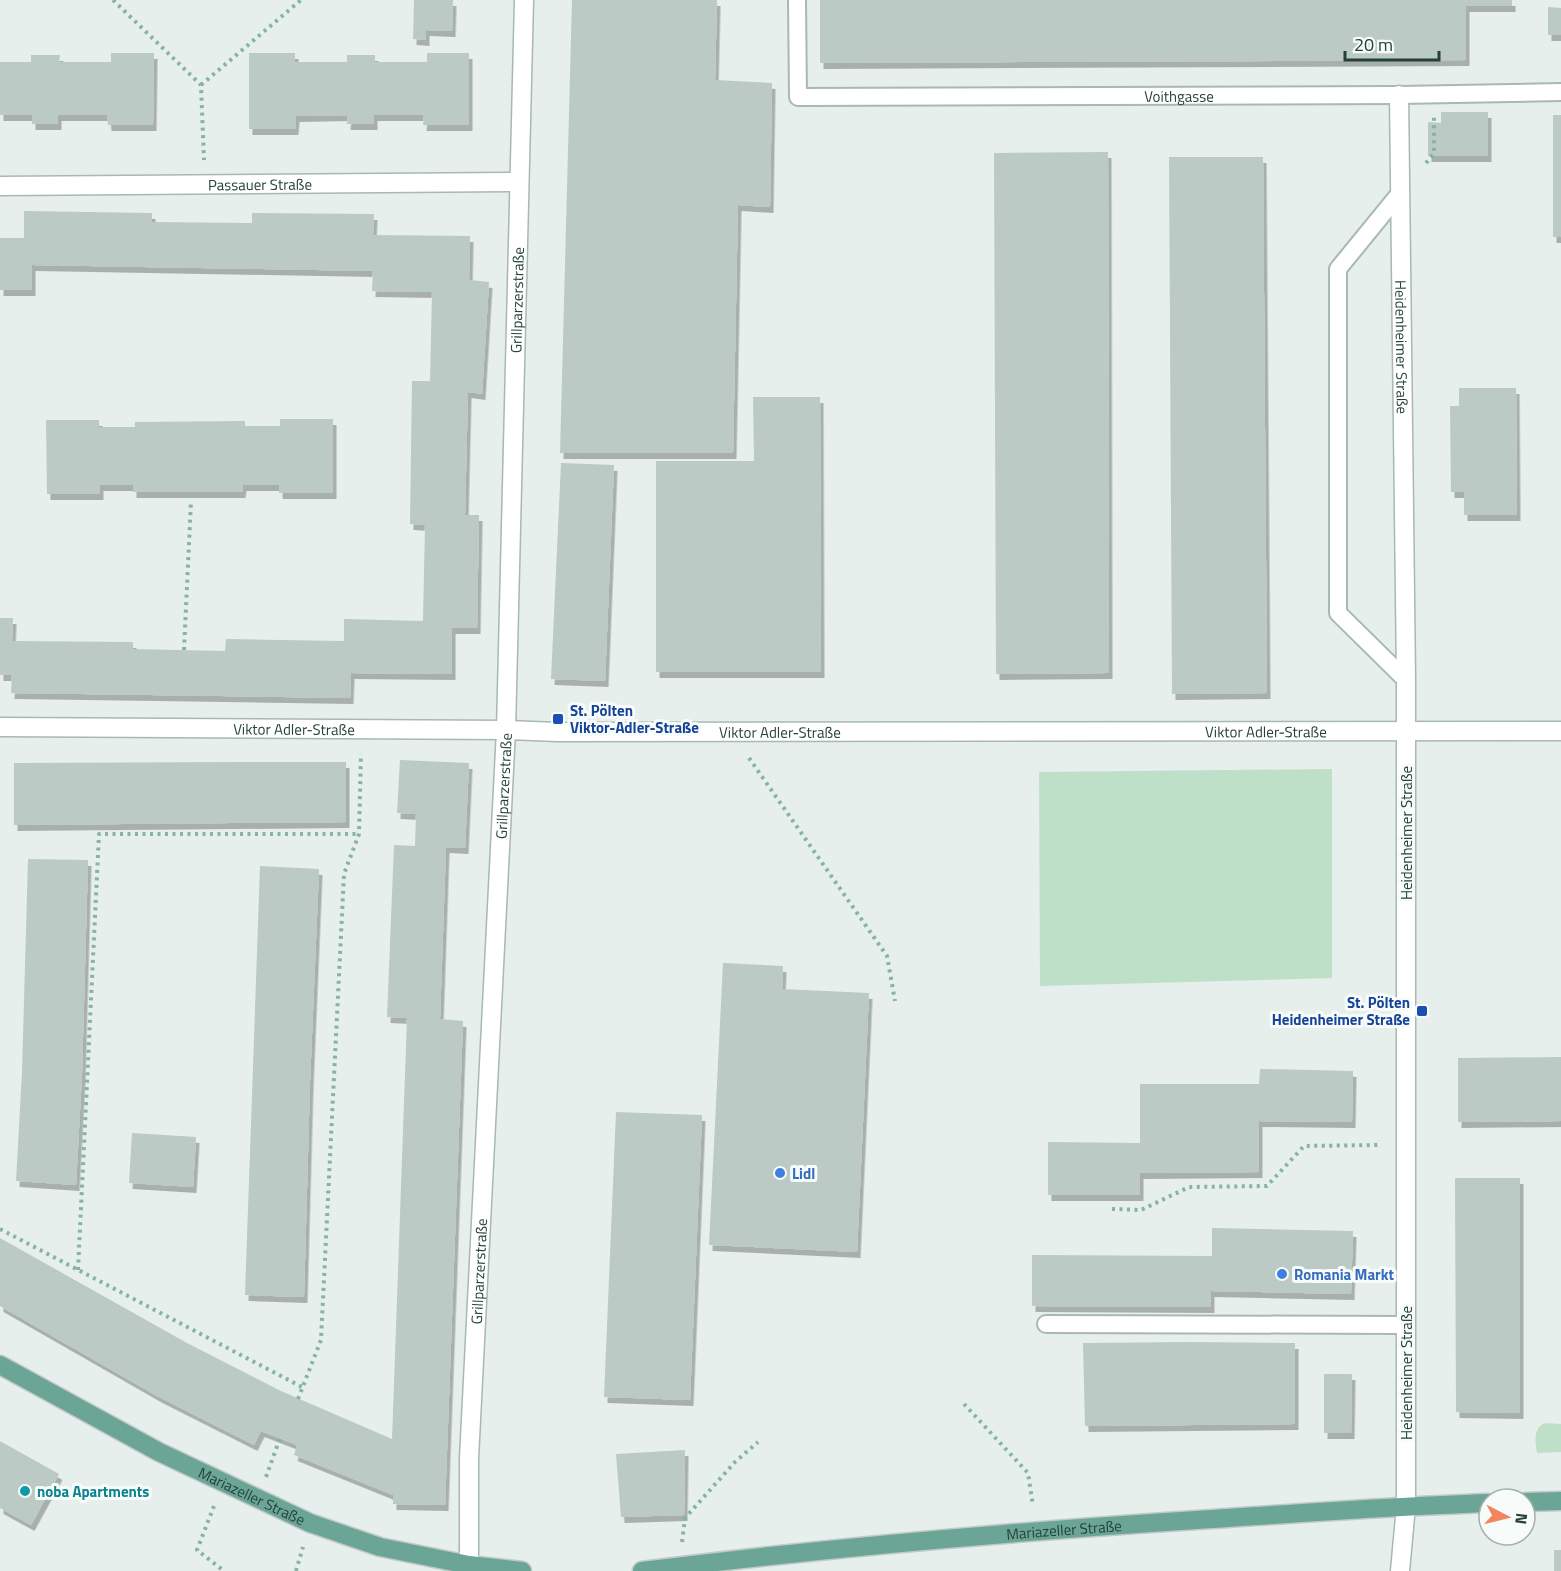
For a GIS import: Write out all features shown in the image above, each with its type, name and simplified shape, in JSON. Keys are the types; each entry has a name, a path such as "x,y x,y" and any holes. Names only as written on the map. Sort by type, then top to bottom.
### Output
{"main road":[{"name":"Mariazeller Straße","path":"0,1365 159,1452 310,1523 380,1547 469,1568 522,1571"},
{"path":"1537,1502 1561,1501"},
{"name":"Mariazeller Straße","path":"642,1571 802,1552 1036,1531 1406,1506 1477,1503"}],"street":[{"name":"Grillparzerstraße","path":"469,1568 469,1459 506,730 524,0"},
{"name":"Heidenheimer Straße","path":"1399,95 1406,680 1406,1506 1400,1571"},
{"name":"Passauer Straße","path":"0,186 518,182"},
{"name":"Viktor Adler-Straße","path":"0,727 557,732 1561,732"}],"lane":[{"name":"Voithgasse","path":"797,0 798,97 1561,93"},
{"path":"1400,193 1338,269 1338,613 1406,680"},
{"path":"1046,1324 1406,1325"}],"path":[{"path":"113,0 201,85 205,185"},
{"path":"201,85 301,0"},
{"path":"184,650 191,501"},
{"path":"298,1398 321,1340 344,874 359,834 361,729"},
{"path":"731,732 887,957 895,1001"},
{"path":"78,1270 99,834 359,834"},
{"path":"1112,1209 1141,1210 1189,1187 1267,1186 1304,1146 1406,1144"},
{"path":"0,1229 302,1387"},
{"path":"964,1404 1028,1473 1036,1531"},
{"path":"257,1499 280,1438"},
{"path":"679,1566 686,1518 735,1462 759,1442"},
{"path":"223,1482 197,1550 224,1571"}],"green space":[{"path":"1332,769 1332,978 1040,986 1039,772"},
{"path":"1545,1423 1561,1424 1561,1452 1537,1453 1535,1440 1538,1428"}],"building":[{"path":"414,0 453,0 452,31 426,30 426,40 413,39"},
{"path":"572,0 717,0 715,80 772,83 770,207 738,205 733,453 560,453"},
{"path":"820,0 1512,0 1512,6 1466,6 1466,60 820,63"},
{"path":"1548,7 1561,8 1561,35 1548,35"},
{"path":"111,53 154,53 153,125 108,125 107,115 58,115 58,124 32,124 32,115 0,115 0,62 31,62 31,55 60,55 59,62 111,62"},
{"path":"249,53 295,53 295,62 347,62 347,55 375,55 375,62 427,62 427,53 469,53 469,125 423,125 424,115 374,115 374,124 347,124 348,115 296,116 295,129 249,129"},
{"path":"1441,112 1488,112 1488,156 1428,156 1428,122 1441,123"},
{"path":"1553,115 1561,115 1561,237 1553,237"},
{"path":"1108,152 1109,673 996,674 994,153"},
{"path":"1169,157 1263,157 1267,693 1172,694"},
{"path":"24,211 152,213 152,222 252,223 252,213 374,214 373,235 470,236 469,280 489,282 482,394 468,392 465,515 479,515 477,628 452,628 452,674 351,673 350,698 11,693 12,675 0,675 0,618 13,618 12,641 133,642 133,649 225,651 226,639 344,641 344,619 423,621 425,525 410,524 412,381 430,381 432,292 372,291 373,271 32,265 32,290 0,290 0,238 24,238"},
{"path":"1459,388 1516,388 1517,515 1464,515 1464,492 1451,492 1450,406 1459,406"},
{"path":"753,397 820,397 821,672 656,672 656,461 754,461"},
{"path":"280,419 333,419 333,493 279,493 279,485 243,485 242,492 133,492 133,485 100,485 100,494 47,494 46,420 99,420 99,427 135,427 135,422 245,421 245,426 280,426"},
{"path":"561,463 614,465 605,681 551,679"},
{"path":"400,760 469,763 465,848 446,847 440,1019 463,1021 445,1505 393,1504 393,1495 294,1455 297,1445 261,1431 254,1445 159,1397 0,1306 0,1238 187,1343 281,1391 392,1439 407,1018 387,1017 394,845 415,846 416,814 397,813"},
{"path":"346,762 346,822 14,825 14,763"},
{"path":"28,859 88,860 82,1074 76,1185 16,1181 22,1072"},
{"path":"260,866 319,869 304,1297 245,1295"},
{"path":"723,963 783,966 782,989 869,993 857,1252 709,1245"},
{"path":"1561,1057 1561,1121 1458,1122 1458,1058"},
{"path":"1260,1069 1353,1071 1352,1122 1259,1121 1259,1172 1140,1173 1140,1195 1048,1195 1048,1142 1140,1143 1140,1084 1259,1084"},
{"path":"616,1112 702,1115 690,1400 604,1397"},
{"path":"132,1133 196,1137 193,1187 129,1183"},
{"path":"1455,1178 1520,1178 1520,1413 1456,1412"},
{"path":"1212,1228 1353,1231 1351,1294 1211,1291 1211,1307 1032,1306 1032,1255 1212,1256"},
{"path":"1083,1343 1295,1343 1295,1424 1085,1426"},
{"path":"1324,1374 1352,1374 1351,1433 1324,1433"},
{"name":"noba Apartments","path":"0,1441 59,1474 31,1525 0,1508"},
{"path":"685,1450 684,1515 621,1517 616,1454"},
{"path":"1554,1550 1561,1550 1561,1571 1554,1571"}],"place":[{"name":"St. Pölten Viktor-Adler-Straße","path":"558,719"},
{"name":"St. Pölten Heidenheimer Straße","path":"1422,1011"},
{"name":"Lidl","path":"780,1173"},
{"name":"Romania Markt","path":"1282,1274"},
{"name":"noba Apartments","path":"25,1491"}]}
